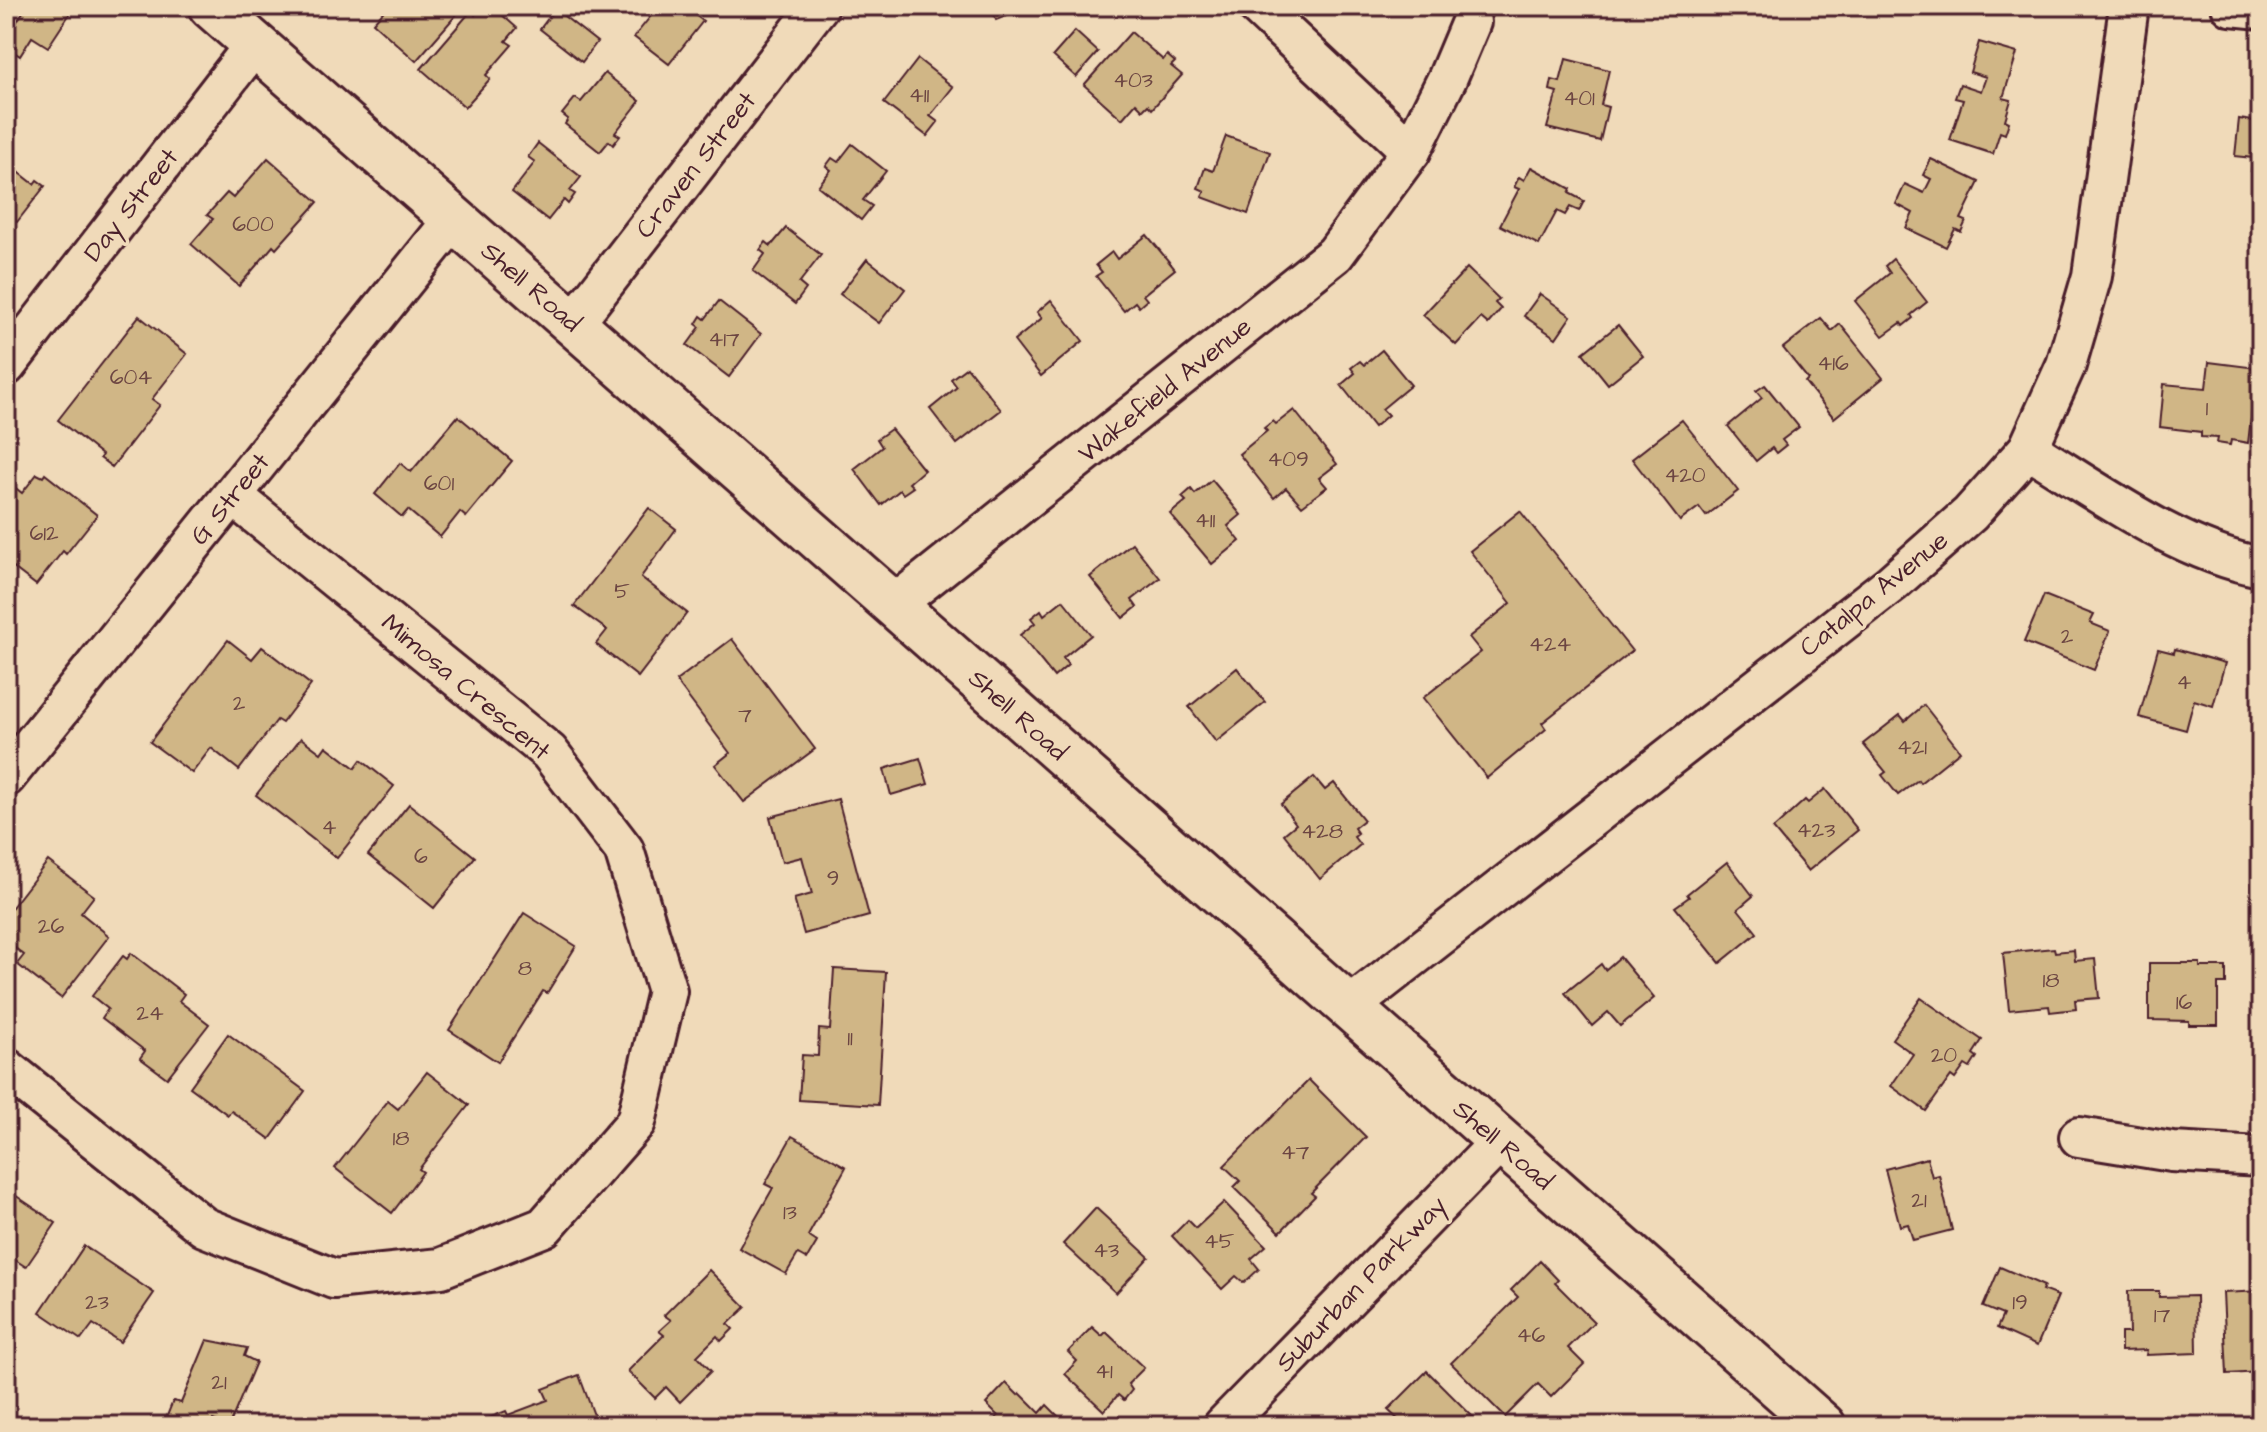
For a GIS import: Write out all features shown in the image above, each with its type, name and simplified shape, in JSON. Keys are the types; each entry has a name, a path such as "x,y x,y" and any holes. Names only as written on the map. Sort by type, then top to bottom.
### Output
{"street":[{"name":"Shell Road","path":"211,6 1823,1426"},
{"name":"Craven Street","path":"573,324 819,6"},
{"path":"1257,6 1411,151"},
{"name":"Catalpa Avenue","path":"1348,1008 1933,550 2028,449 2066,365 2092,276 2129,6"},
{"path":"2231,6 2261,9"},
{"name":"Wakefield Avenue","path":"894,605 1335,254 1411,151 1471,22"},
{"name":"Day Street","path":"6,366 255,44"},
{"name":"G Street","path":"6,777 453,220"},
{"path":"2028,449 2149,524 2235,562 2261,567"},
{"name":"Mimosa Crescent","path":"6,1068 204,1227 334,1279 441,1268 544,1227 636,1122 667,991 624,850 549,752 233,496"},
{"path":"2079,1137 2172,1152 2261,1157"},
{"name":"Suburban Parkway","path":"1223,1426 1500,1142"}],"building":[{"path":"27,6 69,6 73,9 48,47 32,37 20,56 8,48 6,52 6,38"},
{"path":"388,6 392,9 395,6 464,6 416,61 373,23"},
{"path":"483,6 492,6 517,28 506,41 512,45 486,75 490,79 465,107 421,69 471,11 475,15"},
{"path":"656,6 683,6 703,21 669,64 634,37"},
{"path":"991,6 1033,6 996,20"},
{"path":"555,9 597,42 582,62 540,29"},
{"path":"1075,31 1098,52 1076,77 1053,56"},
{"path":"1131,32 1163,60 1167,55 1175,62 1171,66 1182,75 1152,109 1148,105 1143,110 1136,103 1122,119 1084,85"},
{"path":"1979,42 2017,53 2003,98 2011,100 2005,120 2009,122 2005,134 2000,132 1993,154 1950,140 1963,100 1955,98 1960,84 1981,91 1986,77 1970,72"},
{"path":"918,59 953,87 930,116 938,122 927,136 884,103"},
{"path":"1566,59 1609,70 1601,105 1608,107 1600,141 1547,128 1557,92 1550,90 1552,80 1560,82"},
{"path":"605,73 640,101 615,133 620,136 613,145 609,141 600,152 565,124 568,119 562,114 575,98 581,102"},
{"path":"2239,119 2261,122 2261,172 2251,171 2253,158 2235,156"},
{"path":"1226,136 1270,152 1248,214 1202,197 1205,191 1198,188 1205,168 1213,171"},
{"path":"538,143 581,177 570,191 575,194 568,204 564,200 548,220 512,192 535,162 528,157"},
{"path":"852,144 886,171 863,200 872,206 861,220 818,186 831,170 826,166 832,158 838,162"},
{"path":"268,158 318,202 276,249 273,246 239,286 191,244 213,219 207,215 227,193 233,198"},
{"path":"1931,159 1979,182 1961,219 1966,221 1961,232 1955,229 1946,247 1906,228 1913,213 1896,204 1905,184 1924,193 1931,179 1923,175"},
{"path":"6,162 34,184 37,180 45,186 17,222 14,220 6,231"},
{"path":"1531,167 1571,189 1569,193 1584,201 1579,211 1570,207 1565,215 1557,211 1539,245 1500,225 1519,189 1514,187 1519,177 1524,180"},
{"path":"786,228 821,255 799,283 806,289 795,304 753,271 765,254 760,250 766,242 771,246"},
{"path":"1147,235 1175,269 1143,295 1147,300 1139,307 1135,302 1124,311 1096,276 1102,272 1096,265 1112,252 1117,259"},
{"path":"867,259 905,289 879,323 840,294"},
{"path":"1893,259 1927,302 1903,326 1901,323 1883,336 1855,301 1890,273 1885,266"},
{"path":"1467,268 1499,299 1495,303 1501,309 1488,324 1481,318 1456,345 1423,315"},
{"path":"1540,294 1571,316 1556,338 1524,316"},
{"path":"1051,300 1083,341 1041,376 1014,341 1042,318 1037,312"},
{"path":"719,301 761,334 729,377 687,345 700,327 696,324 701,316 705,319"},
{"path":"139,316 187,354 152,399 160,405 112,467 100,458 102,455 58,420"},
{"path":"1821,318 1832,331 1840,324 1883,378 1834,418 1783,348"},
{"path":"1618,325 1643,356 1608,384 1583,353"},
{"path":"1382,350 1411,385 1382,409 1388,415 1374,427 1341,385 1355,373 1351,368 1360,361 1364,365"},
{"path":"2209,362 2257,368 2248,443 2231,440 2230,445 2217,443 2218,438 2201,437 2201,432 2160,427 2164,384 2206,388"},
{"path":"967,367 1001,410 957,444 930,409 957,387 951,379"},
{"path":"1765,385 1799,427 1782,440 1786,445 1776,453 1772,448 1756,461 1728,426 1762,398 1756,391"},
{"path":"1294,410 1337,464 1319,478 1327,487 1302,506 1286,488 1274,498 1239,454 1267,431 1264,428 1273,421 1276,424"},
{"path":"458,416 512,461 466,517 460,512 440,537 408,510 402,517 375,494 400,463 411,472"},
{"path":"1682,420 1738,491 1706,516 1699,507 1680,521 1632,459"},
{"path":"891,429 924,470 909,483 913,487 903,494 900,490 881,505 854,469 882,447 877,439"},
{"path":"37,474 43,477 45,474 97,515 36,585 6,562 6,484 8,482 22,493"},
{"path":"1212,480 1241,515 1228,526 1240,541 1212,564 1170,514 1186,501 1182,497 1191,489 1195,494"},
{"path":"649,508 676,529 641,577 687,613 638,677 596,644 607,630 574,606"},
{"path":"1520,511 1632,651 1542,723 1546,729 1487,778 1423,698 1481,652 1469,637 1511,603 1470,551"},
{"path":"1132,543 1160,578 1132,600 1137,607 1123,618 1090,577"},
{"path":"2044,595 2094,615 2090,623 2110,631 2094,670 2024,642"},
{"path":"1063,600 1091,635 1063,658 1068,665 1054,677 1020,635 1035,623 1031,618 1041,610 1044,615"},
{"path":"732,639 815,749 744,802 715,765 730,753 676,681"},
{"path":"228,640 252,659 262,647 311,685 282,723 277,720 239,770 211,748 192,773 150,742"},
{"path":"2158,649 2174,653 2175,649 2225,663 2213,706 2194,700 2186,730 2139,717"},
{"path":"1237,668 1265,702 1216,742 1189,707"},
{"path":"1924,705 1960,751 1920,783 1918,780 1898,795 1882,775 1886,772 1863,744 1900,715 1905,721"},
{"path":"301,738 321,753 326,746 355,768 361,760 394,786 337,858 256,795"},
{"path":"920,758 928,784 891,795 884,769"},
{"path":"1314,777 1325,790 1334,783 1364,820 1354,828 1358,834 1354,837 1360,845 1320,879 1284,834 1296,824 1281,804"},
{"path":"1825,789 1858,830 1808,871 1773,829 1805,800 1808,803"},
{"path":"838,799 869,916 804,934 794,899 812,894 802,857 782,862 770,817"},
{"path":"409,804 475,857 434,908 368,855"},
{"path":"48,861 94,896 81,913 109,936 61,998 17,964 24,955 6,941 6,915"},
{"path":"1727,862 1753,896 1738,909 1757,933 1720,963 1675,907"},
{"path":"524,913 576,946 498,1062 449,1030"},
{"path":"2054,948 2055,952 2074,950 2075,961 2095,959 2099,998 2075,1000 2076,1009 2050,1012 2049,1006 2009,1010 2003,953"},
{"path":"131,953 184,994 179,1001 209,1024 167,1078 140,1058 145,1051 102,1018 108,1009 92,996 123,956 127,959"},
{"path":"1620,957 1654,998 1620,1026 1608,1012 1592,1026 1565,993 1601,964 1605,970"},
{"path":"2149,963 2200,963 2200,967 2226,967 2226,984 2218,984 2218,1025 2149,1020"},
{"path":"834,969 886,972 878,1105 799,1100 802,1055 818,1056 819,1029 830,1030"},
{"path":"1921,998 1982,1040 1973,1054 1977,1057 1970,1068 1965,1065 1955,1079 1951,1076 1926,1111 1891,1086 1913,1054 1892,1039"},
{"path":"228,1034 305,1091 270,1139 231,1111 228,1115 190,1087"},
{"path":"427,1072 469,1105 419,1169 423,1172 392,1213 335,1168 388,1101 398,1109"},
{"path":"1309,1080 1366,1137 1311,1193 1315,1196 1280,1232 1234,1187 1240,1181 1224,1166"},
{"path":"792,1136 846,1167 808,1236 817,1242 807,1259 798,1254 786,1274 739,1248 773,1188 765,1184"},
{"path":"1927,1158 1932,1177 1939,1175 1952,1230 1913,1240 1908,1224 1900,1226 1885,1169"},
{"path":"6,1189 56,1223 26,1267 6,1254"},
{"path":"1224,1202 1266,1246 1251,1259 1259,1269 1244,1283 1236,1276 1222,1289 1172,1236 1188,1220 1196,1228"},
{"path":"1096,1208 1149,1257 1116,1293 1063,1244"},
{"path":"84,1246 154,1293 120,1342 93,1324 81,1340 40,1312"},
{"path":"1540,1261 1558,1280 1555,1283 1594,1322 1568,1348 1584,1364 1551,1397 1538,1384 1505,1417 1451,1363 1518,1297 1511,1290"},
{"path":"2000,1267 2044,1286 2042,1290 2058,1296 2037,1346 1997,1328 2003,1315 1983,1307"},
{"path":"709,1270 746,1307 728,1324 733,1329 721,1341 717,1336 697,1356 711,1371 680,1402 666,1387 655,1398 628,1371 664,1335 659,1331 671,1320 664,1315"},
{"path":"2128,1291 2159,1291 2159,1297 2196,1296 2197,1353 2146,1355 2147,1350 2121,1351 2121,1333 2129,1333"},
{"path":"2261,1291 2261,1372 2227,1374 2223,1293"},
{"path":"1092,1327 1102,1336 1106,1332 1144,1368 1128,1384 1132,1390 1124,1400 1118,1395 1104,1411 1065,1374 1077,1361 1068,1352"},
{"path":"207,1340 247,1348 244,1356 256,1362 229,1426 213,1420 211,1426 163,1426 173,1401 181,1403"},
{"path":"1427,1371 1482,1426 1405,1426 1388,1410"},
{"path":"579,1375 598,1426 469,1426 506,1411 508,1415 548,1400 543,1389"},
{"path":"1006,1383 1040,1413 1047,1405 1068,1426 988,1426 998,1416 986,1404"}]}
